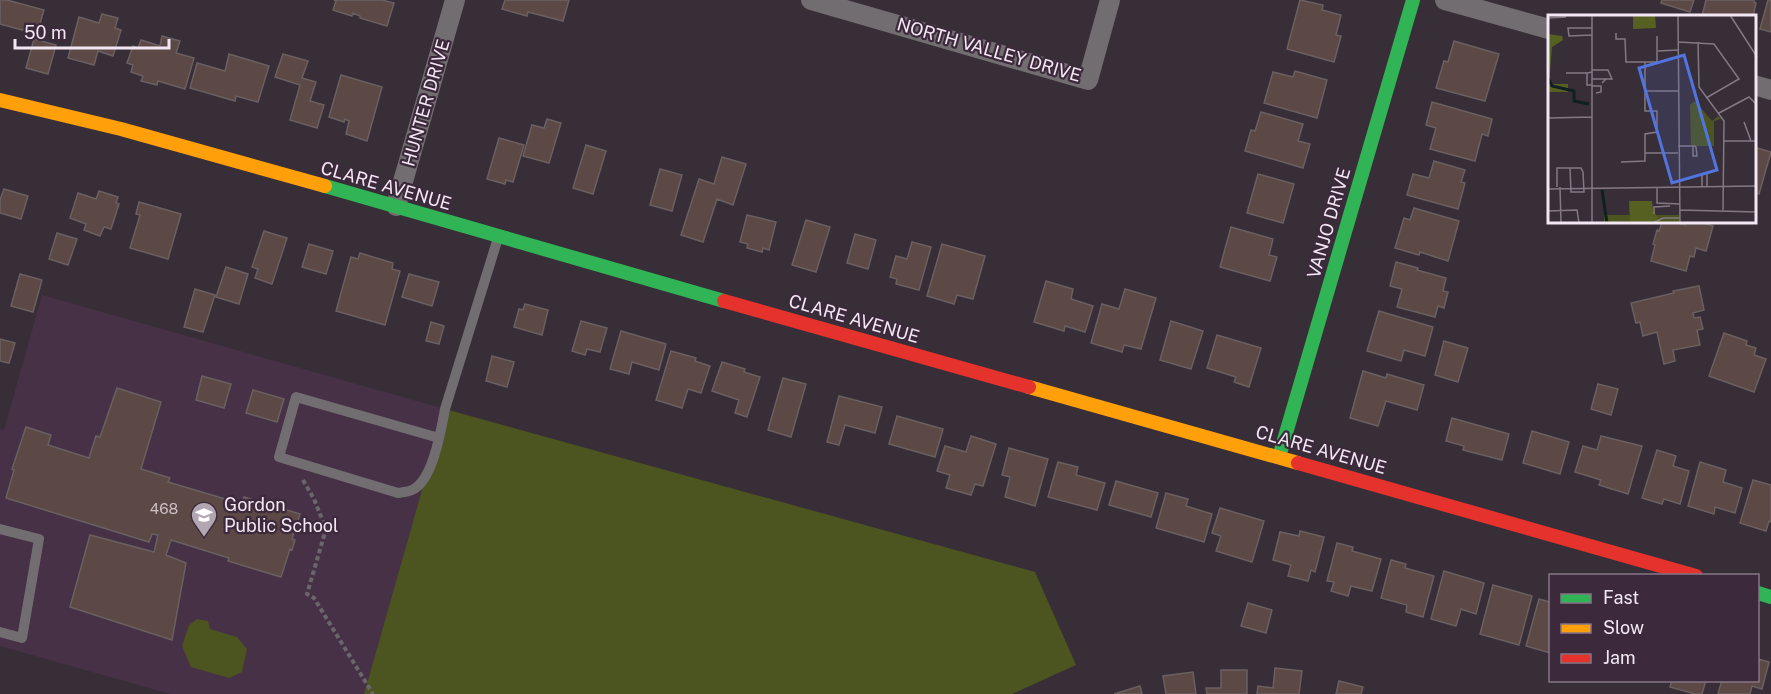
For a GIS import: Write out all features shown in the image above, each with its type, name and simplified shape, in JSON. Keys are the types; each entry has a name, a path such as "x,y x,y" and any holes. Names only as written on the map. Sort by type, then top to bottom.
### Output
{"street":[{"name":"HUNTER DRIVE","path":"396,206 455,0"},
{"name":"NORTH VALLEY DRIVE","path":"811,0 1088,80 1110,0"},
{"name":"VANJO DRIVE","path":"1280,457 1413,0"},
{"path":"1445,0 1548,28"},
{"path":"1756,85 1771,90"},
{"name":"CLARE AVENUE","path":"0,100 121,129 396,206 498,237 1689,574"}],"lane":[{"path":"439,438 296,397 279,457 398,493 414,490 429,474 439,438 445,409 498,237"},
{"path":"0,529 39,539 22,638 0,632"}],"path":[{"path":"291,460 314,499 326,529 307,594 314,598 373,694"}],"shaded area":[{"name":"Gordon Public School","path":"42,295 445,409 364,694 170,694 0,646 0,429 4,430"}],"green space":[{"path":"445,409 1035,572 1076,665 1012,694 364,694"},
{"path":"197,619 208,621 210,629 237,637 247,649 242,672 229,678 191,667 182,646 189,625"}],"building":[{"path":"0,0 44,10 38,30 28,27 26,31 0,24"},
{"path":"334,0 382,0 394,3 387,26 360,18 353,13 352,16 333,10 336,1"},
{"path":"505,0 569,0 563,21 528,12 527,16 502,9"},
{"path":"1300,0 1323,5 1322,10 1341,15 1336,35 1341,36 1334,62 1287,49"},
{"path":"1662,0 1694,0 1690,12 1661,3"},
{"path":"1706,0 1754,0 1756,3 1753,15 1702,15"},
{"path":"1768,0 1771,0 1771,32 1760,29"},
{"path":"102,14 118,18 115,28 121,30 113,56 98,51 94,65 68,58 79,17 99,23"},
{"path":"162,36 180,41 176,53 194,58 185,89 158,81 157,85 141,81 143,76 131,72 133,65 127,63 133,46 138,48 141,40 160,46"},
{"path":"34,39 56,45 48,74 26,68"},
{"path":"1454,41 1499,54 1485,101 1436,88 1444,61 1448,62"},
{"path":"229,54 269,66 258,102 236,96 235,101 190,88 197,63 225,71"},
{"path":"283,54 308,61 302,78 316,82 310,101 324,105 317,128 290,120 300,85 275,77"},
{"path":"1295,71 1327,80 1317,118 1264,103 1273,72 1293,77"},
{"path":"341,75 382,87 367,141 346,134 349,121 345,119 344,122 329,117"},
{"path":"1432,102 1492,119 1488,136 1482,134 1475,161 1430,149 1436,128 1426,125"},
{"path":"1261,112 1303,124 1298,141 1310,144 1303,168 1245,151 1251,130 1255,131"},
{"path":"547,119 561,123 549,163 523,156 532,125 544,128"},
{"path":"499,138 524,145 513,182 506,180 505,184 487,179"},
{"path":"586,145 606,151 593,194 573,188"},
{"path":"1756,148 1771,152 1759,194 1756,193"},
{"path":"722,157 746,164 733,205 717,199 703,242 681,235 699,179 714,184"},
{"path":"1434,161 1465,170 1461,182 1465,183 1458,209 1407,195 1413,174 1429,178"},
{"path":"660,169 682,175 672,211 650,205"},
{"path":"1258,174 1294,184 1283,223 1247,213"},
{"path":"4,189 28,196 21,219 0,213 0,200"},
{"path":"99,191 118,197 116,203 119,204 111,229 104,227 100,236 84,230 86,224 70,218 78,193 96,199"},
{"path":"139,202 181,214 168,259 130,248 140,215 136,214"},
{"path":"1414,208 1459,221 1448,261 1420,252 1419,255 1395,248 1404,218 1410,220"},
{"path":"747,215 776,222 769,250 763,248 762,252 747,248 748,244 740,242"},
{"path":"806,220 830,227 816,272 792,265"},
{"path":"1661,224 1713,226 1706,251 1696,248 1694,257 1690,256 1686,271 1651,261 1655,245 1653,244 1657,230 1659,231"},
{"path":"1231,227 1273,239 1269,255 1277,257 1270,281 1220,267"},
{"path":"264,231 287,238 272,284 255,278 258,269 252,267"},
{"path":"57,233 77,239 68,265 49,259"},
{"path":"855,234 876,240 868,269 847,263"},
{"path":"912,242 931,247 919,290 896,284 897,279 890,277 896,256 907,259"},
{"path":"309,244 333,251 326,274 302,267"},
{"path":"942,244 985,256 973,299 957,295 954,304 927,296"},
{"path":"360,253 393,263 392,269 400,271 385,325 336,311 351,257 358,259"},
{"path":"1396,262 1446,278 1443,291 1448,292 1444,308 1438,306 1435,317 1397,307 1402,289 1390,286"},
{"path":"226,267 248,274 239,304 216,297"},
{"path":"20,274 42,280 33,312 11,306"},
{"path":"409,274 439,282 432,306 402,297"},
{"path":"1046,281 1073,289 1071,299 1093,306 1085,332 1065,326 1064,331 1034,322"},
{"path":"1699,286 1704,310 1693,313 1694,318 1700,317 1703,329 1697,330 1700,345 1673,350 1675,361 1664,364 1657,332 1643,336 1640,322 1636,323 1631,303"},
{"path":"195,289 215,295 203,332 184,327"},
{"path":"1125,289 1156,298 1141,349 1124,345 1122,352 1091,343 1102,304 1119,309"},
{"path":"525,304 548,310 542,335 514,327 519,309 523,310"},
{"path":"1379,311 1433,327 1425,356 1404,350 1401,361 1367,351"},
{"path":"581,321 607,328 600,352 587,349 585,355 572,351"},
{"path":"1171,321 1203,331 1191,369 1160,360"},
{"path":"431,322 444,326 439,344 426,341"},
{"path":"621,331 666,344 659,370 632,362 629,374 610,369"},
{"path":"1724,333 1747,341 1746,345 1756,348 1754,355 1766,359 1754,392 1709,376"},
{"path":"1217,335 1261,348 1249,387 1234,382 1236,377 1207,368"},
{"path":"0,339 15,343 9,363 0,361"},
{"path":"1444,341 1468,348 1458,382 1435,375"},
{"path":"671,351 696,358 695,361 710,366 701,393 688,389 682,408 656,400"},
{"path":"492,356 514,362 507,387 486,381"},
{"path":"722,362 745,369 744,372 760,377 747,417 735,413 739,400 712,391"},
{"path":"1363,371 1386,378 1387,374 1424,385 1417,410 1386,401 1378,426 1350,418"},
{"path":"202,376 231,384 224,408 196,400"},
{"path":"783,378 806,384 791,437 768,430"},
{"path":"1598,384 1618,389 1611,415 1591,409"},
{"path":"117,388 161,402 141,469 170,478 168,482 242,504 244,497 300,514 292,539 295,540 292,550 290,549 281,577 171,540 166,555 186,563 172,640 70,607 90,535 154,552 158,535 152,534 149,542 6,498 14,470 12,469 26,427 51,435 48,445 89,458 96,436 100,437"},
{"path":"253,390 284,399 277,422 246,413"},
{"path":"839,396 882,407 875,433 845,425 839,445 827,442"},
{"path":"897,416 943,429 935,457 889,444"},
{"path":"1452,418 1509,434 1502,460 1463,450 1464,446 1446,441"},
{"path":"1532,431 1569,442 1560,474 1523,463"},
{"path":"971,436 996,444 983,486 975,484 971,495 946,488 950,475 937,471 945,446 966,452"},
{"path":"1601,436 1642,446 1628,494 1599,485 1601,480 1575,472 1583,446 1597,450"},
{"path":"1009,448 1048,459 1035,506 1005,497 1010,477 1002,475"},
{"path":"1657,450 1676,456 1673,466 1689,471 1680,504 1664,499 1662,504 1642,498"},
{"path":"1058,462 1078,467 1076,475 1105,483 1097,510 1048,497"},
{"path":"1700,462 1726,470 1723,482 1742,488 1735,513 1715,507 1714,514 1688,506"},
{"path":"1753,480 1771,485 1771,522 1769,521 1766,531 1740,523"},
{"path":"1116,481 1158,493 1151,517 1109,505"},
{"path":"1166,493 1188,499 1186,506 1212,514 1204,542 1156,528"},
{"path":"1220,508 1264,521 1252,562 1216,551 1221,536 1212,533"},
{"path":"1300,531 1324,537 1315,572 1311,570 1308,581 1288,576 1291,565 1273,560 1280,532 1299,536"},
{"path":"1337,543 1353,547 1352,551 1381,559 1372,591 1351,586 1348,596 1331,591 1334,582 1327,581"},
{"path":"1391,560 1406,564 1405,568 1434,576 1423,617 1406,612 1407,605 1381,598"},
{"path":"1444,571 1484,583 1476,614 1461,609 1456,626 1431,619"},
{"path":"1493,585 1532,596 1519,645 1480,634"},
{"path":"1539,599 1549,602 1549,653 1526,646"},
{"path":"1248,603 1272,610 1266,633 1241,626"},
{"path":"1759,659 1769,662 1762,689 1752,686 1750,694 1718,694 1721,682 1759,682"},
{"path":"1275,668 1302,671 1299,694 1257,694 1258,686 1273,688"},
{"path":"1221,670 1247,670 1247,694 1207,694 1206,688 1221,688"},
{"path":"1193,672 1196,694 1166,694 1163,676"},
{"path":"1339,681 1363,687 1361,694 1336,694"},
{"path":"1671,682 1705,682 1702,694 1670,687"},
{"path":"1140,686 1142,694 1114,694"}],"traffic: fast":[{"path":"1279,457 1413,0"},
{"path":"325,186 724,301"},
{"path":"1759,593 1771,597"}],"traffic: slow":[{"path":"0,100 121,129 325,186"},
{"path":"1029,387 1298,463"}],"traffic: jam":[{"path":"724,301 1029,387"},
{"path":"1298,463 1689,574"}],"place":[{"name":"Gordon Public School","path":"204,538"}]}
